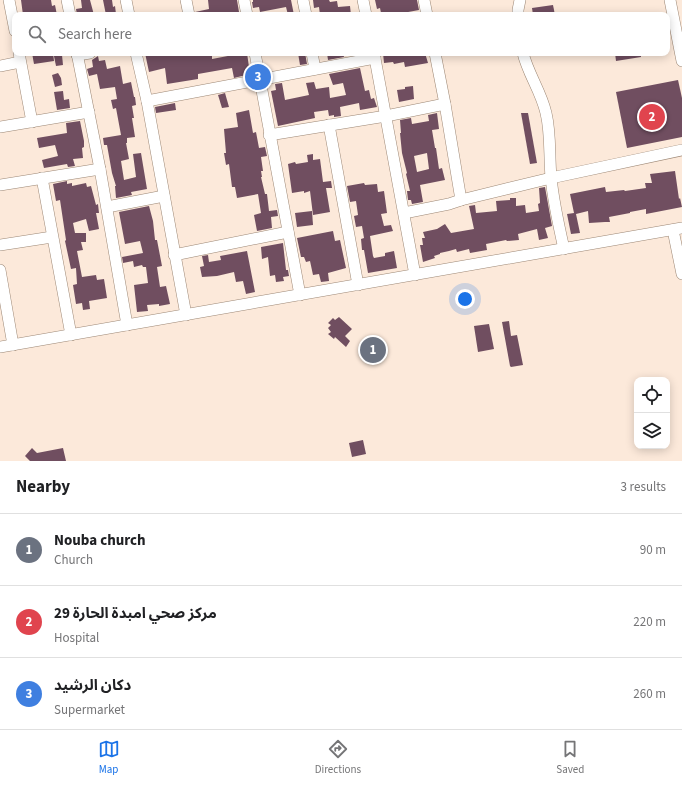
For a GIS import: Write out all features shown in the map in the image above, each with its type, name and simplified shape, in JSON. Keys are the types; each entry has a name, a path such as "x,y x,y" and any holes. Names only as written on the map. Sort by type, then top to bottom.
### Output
{"street":[{"path":"9,0 12,16"},
{"path":"67,0 69,12"},
{"path":"126,0 128,12"},
{"path":"186,0 188,12"},
{"path":"244,0 246,12"},
{"path":"303,0 305,12"},
{"path":"363,0 365,12"},
{"path":"424,0 426,12"},
{"path":"518,12 520,0"},
{"path":"670,0 682,60"},
{"path":"77,56 100,169 127,325"},
{"path":"137,56 147,101 186,315"},
{"path":"255,56 300,295"},
{"path":"313,56 315,69"},
{"path":"147,101 315,69 371,56"},
{"path":"375,56 415,275"},
{"path":"436,56 461,200"},
{"path":"524,56 525,64 540,94 546,112 549,129 551,178 564,249"},
{"path":"0,66 20,58 32,122"},
{"path":"270,135 386,116 445,104"},
{"path":"0,127 89,112"},
{"path":"329,126 358,285"},
{"path":"404,213 450,204 551,178 682,150"},
{"path":"0,186 100,169"},
{"path":"42,178 71,335"},
{"path":"107,207 164,196"},
{"path":"0,347 678,229 682,274"},
{"path":"174,255 288,232"},
{"path":"0,245 52,237"},
{"path":"0,270 13,345"}],"building":[{"path":"21,0 51,0 52,6 55,5 56,12 23,12"},
{"path":"81,0 90,0 93,12 76,12 76,9 82,8"},
{"path":"103,0 112,0 116,12 105,12"},
{"path":"208,0 237,0 239,12 195,12 209,9"},
{"path":"253,0 291,0 293,12 287,12 286,7 260,12 259,7 253,8"},
{"path":"313,0 329,0 330,2 337,1 338,7 350,6 351,12 320,12 319,7 314,8"},
{"path":"375,0 417,0 419,10 408,12 381,12 380,8 377,9"},
{"path":"553,5 554,12 533,12 532,8"},
{"path":"33,56 53,56 54,61 34,64"},
{"path":"54,56 62,56 63,65 56,66"},
{"path":"98,56 99,61 105,60 107,69 120,66 123,84 131,82 136,105 132,106 135,137 127,138 126,143 129,159 121,161 124,180 136,177 133,154 141,153 147,189 131,192 132,195 116,198 116,186 107,145 104,145 103,138 121,135 116,108 113,109 111,100 117,99 115,87 100,89 97,74 89,76 87,69 93,67 92,60"},
{"path":"146,56 212,56 212,59 228,56 247,56 250,74 234,78 232,68 198,74 198,79 167,84 165,68 149,72"},
{"path":"298,56 306,56 307,64 300,65"},
{"path":"327,56 344,57 328,60"},
{"path":"383,56 426,56 428,63 405,67 404,62 394,64 393,62 384,63"},
{"path":"615,56 641,56 641,57 616,61"},
{"path":"360,68 365,91 369,90 371,99 374,98 377,107 360,110 359,103 340,107 341,116 329,116 328,110 314,112 315,118 278,126 271,91 276,90 275,84 282,83 285,100 309,95 306,83 314,82 316,89 329,87 330,98 346,95 343,83 333,85 329,74"},
{"path":"58,73 61,78 62,85 55,87 52,75"},
{"path":"678,80 682,98 682,137 627,148 616,92"},
{"path":"413,86 414,99 399,102 397,90"},
{"path":"63,91 64,100 69,99 70,108 57,110 54,92"},
{"path":"225,93 229,107 222,108 218,95"},
{"path":"175,103 176,110 156,113 155,107"},
{"path":"249,110 253,133 256,132 259,148 265,147 267,156 261,157 263,171 261,171 261,177 265,194 267,194 269,211 277,210 278,216 271,217 272,228 257,231 254,215 261,213 258,194 237,198 235,187 232,187 229,164 226,165 224,153 226,153 224,129 238,127 236,113"},
{"path":"437,113 439,129 432,130 439,169 442,168 445,180 420,185 423,202 412,204 411,200 408,200 407,191 410,191 402,153 400,120 411,118 412,124 429,121 428,115","holes":["427,153 429,169 417,172 414,156"]},
{"path":"521,113 528,113 537,163 530,164"},
{"path":"80,121 84,141 84,147 82,148 83,158 73,159 75,166 68,167 67,164 44,168 42,160 58,156 55,145 39,148 37,138 67,133 66,123"},
{"path":"313,154 313,160 320,159 323,182 331,181 332,188 326,188 330,212 313,215 310,191 304,193 304,191 292,193 288,164 295,162 296,164 308,162 307,155"},
{"path":"675,171 679,199 680,198 682,207 646,214 646,209 609,217 610,222 589,223 588,211 576,214 580,233 571,234 567,214 574,213 570,194 605,187 606,192 646,188 645,183 652,183 650,174"},
{"path":"67,181 67,184 72,183 72,186 86,183 87,187 91,186 96,205 98,204 99,213 96,213 99,229 89,231 86,219 73,223 75,233 86,233 86,242 81,242 83,250 77,251 82,277 96,275 97,280 104,279 107,298 89,301 90,309 83,310 82,303 76,304 73,285 77,284 76,268 71,269 65,241 60,200 56,201 53,184"},
{"path":"364,183 365,185 377,184 378,192 384,191 387,213 381,214 384,226 391,225 393,231 370,236 373,256 374,258 385,256 385,253 394,251 397,268 368,273 364,250 362,250 361,239 364,238 362,226 356,227 354,216 358,215 356,201 350,202 347,186"},
{"path":"545,187 552,226 545,228 548,238 539,240 537,229 518,234 519,240 506,240 486,244 487,250 470,253 469,249 457,252 456,249 440,253 434,256 435,258 423,262 420,245 423,245 422,238 425,238 423,232 437,229 445,224 451,233 474,229 469,206 475,205 476,213 497,211 496,201 510,200 510,198 516,198 516,206 525,205 526,213 539,211 539,188"},
{"path":"149,206 153,221 155,240 157,240 162,266 157,267 160,287 166,286 170,304 159,306 159,304 147,305 148,311 137,312 134,285 148,283 146,267 143,267 142,265 134,267 133,261 123,263 122,257 143,253 140,241 125,244 119,212"},
{"path":"312,211 313,225 297,227 295,213"},
{"path":"333,231 335,241 340,240 346,268 328,273 329,281 321,282 319,274 313,275 310,261 306,262 304,257 301,257 297,238"},
{"path":"283,243 286,270 288,270 289,276 283,277 284,281 276,282 275,275 270,276 268,257 262,259 261,247"},
{"path":"247,251 255,292 246,294 243,281 236,282 234,272 217,276 202,277 200,267 204,266 202,256 208,255 209,262 221,260 220,256"},
{"path":"339,317 352,329 345,336 350,341 346,347 335,337 334,339 328,334 331,332 328,328 331,325 328,323 333,318 335,320"},
{"path":"509,321 511,336 517,335 523,365 510,366 502,322"},
{"path":"489,324 494,349 478,352 474,326"},
{"path":"363,440 366,454 352,457 349,443"},
{"path":"32,448 37,453 63,448 66,461 30,461 25,456"}],"place":[{"name":"دكان الرشيد","path":"258,77"},
{"name":"مركز صحي امبدة الحارة 29","path":"652,117"},
{"name":"Nouba church","path":"373,350"}]}
